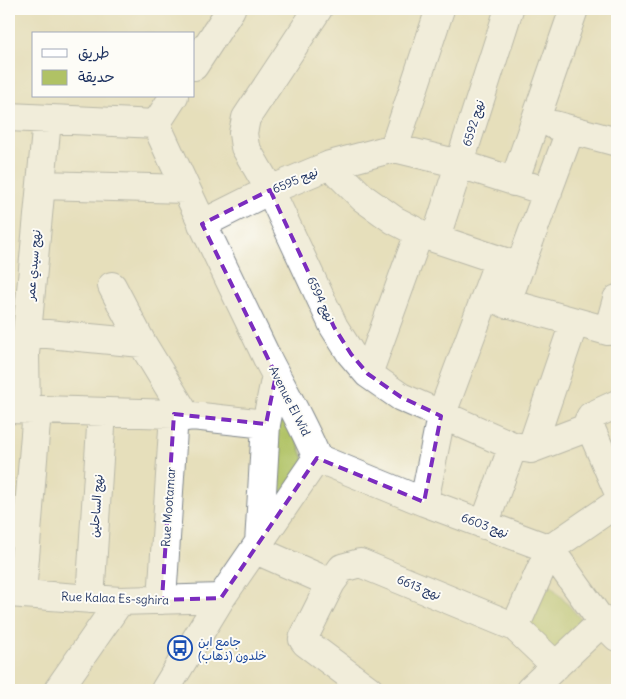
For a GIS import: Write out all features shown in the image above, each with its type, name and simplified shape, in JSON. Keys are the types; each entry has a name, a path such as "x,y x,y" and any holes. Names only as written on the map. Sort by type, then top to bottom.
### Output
{"street":[{"path":"195,64 232,9"},
{"name":"نهج 6594","path":"318,9 246,118 243,133 245,147 270,190 334,327 368,374 401,397 441,416 522,448"},
{"path":"440,9 394,148 460,164 548,192"},
{"name":"نهج 6592","path":"368,374 460,164 509,9"},
{"path":"514,182 574,9"},
{"path":"9,117 156,124 173,98"},
{"path":"537,119 617,142"},
{"name":"نهج سيدي عمر","path":"16,594 24,410 20,346 41,185 47,120"},
{"name":"Avenue El Wid","path":"156,124 202,224 276,374 301,420 317,458"},
{"path":"424,502 441,416 495,300 509,264 548,192 570,130"},
{"name":"نهج 6595","path":"202,224 270,190 330,165 394,148"},
{"path":"330,165 363,198 428,235 509,264"},
{"path":"41,185 186,190"},
{"path":"112,286 180,415"},
{"path":"495,300 574,323 613,329 617,299"},
{"path":"484,525 522,448 574,323"},
{"path":"20,346 142,343"},
{"path":"257,547 266,424 276,374"},
{"path":"522,448 590,421 617,404"},
{"path":"24,410 180,415 266,424"},
{"name":"نهج الساحلين","path":"90,599 102,412"},
{"name":"Rue Mootamar","path":"162,600 180,415"},
{"path":"590,421 617,489"},
{"path":"165,690 221,598 317,458"},
{"name":"نهج 6603","path":"317,458 424,502 550,549"},
{"path":"515,627 550,549 617,503"},
{"path":"257,547 331,583"},
{"path":"530,690 556,666 613,633 550,549"},
{"name":"نهج 6613","path":"362,688 306,643 304,637 331,583 342,568 360,563 515,627 556,666"},
{"name":"Rue Kalaa Es-sghira","path":"16,594 120,601 221,598"},
{"path":"58,690 120,601"}],"highlighted area":[{"path":"270,190 334,327 351,354 368,374 401,397 441,416 424,502 317,458 221,598 162,600 174,414 266,424 276,375 202,224"}],"green space":[{"path":"280,396 305,461 267,524"},
{"path":"538,571 588,627 548,667 508,630"}],"place":[{"name":"جامع ابن خلدون (ذهاب)","path":"180,648"}]}
